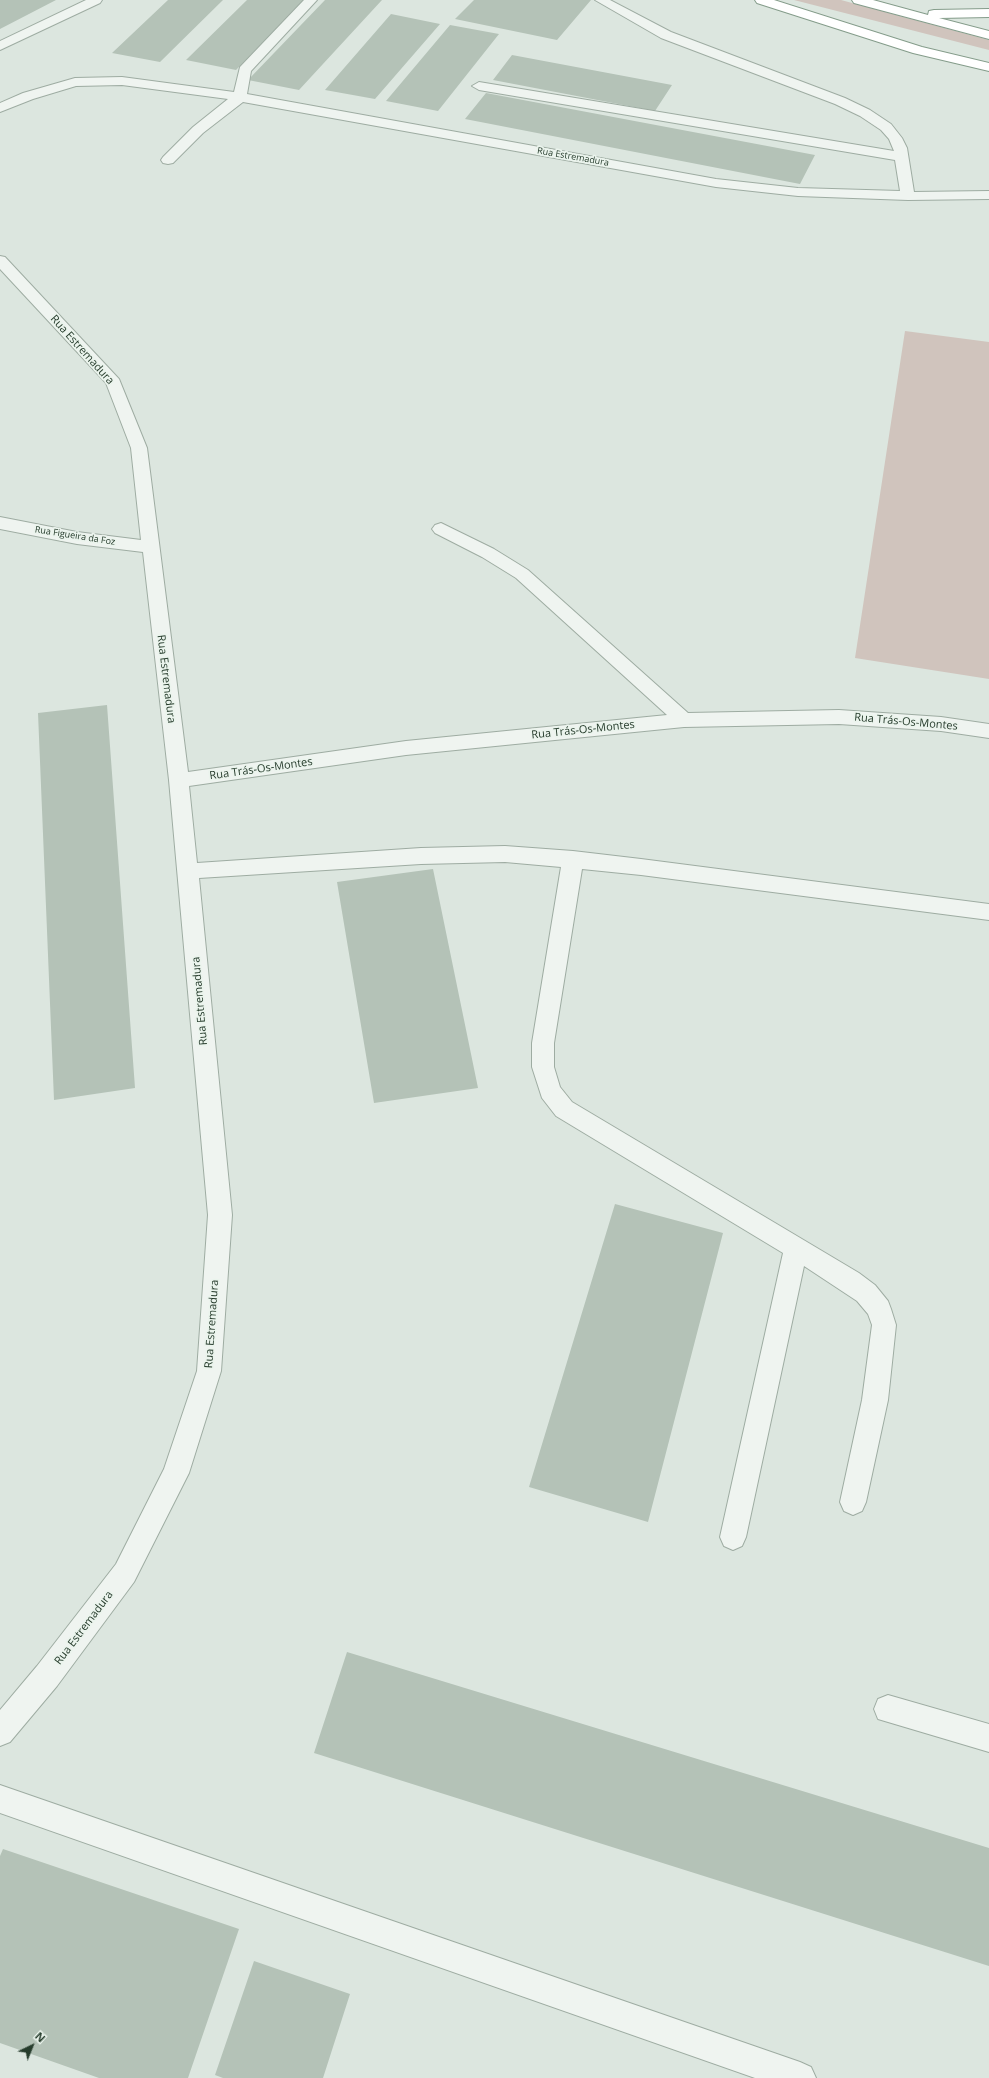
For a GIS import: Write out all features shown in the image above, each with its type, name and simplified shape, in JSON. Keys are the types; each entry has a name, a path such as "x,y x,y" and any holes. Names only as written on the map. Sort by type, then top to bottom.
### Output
{"highway":[{"path":"761,0 918,50 989,67"},
{"path":"858,0 904,14 989,35"},
{"path":"904,14 989,13"}],"street":[{"path":"0,46 96,0"},
{"path":"168,160 198,130 240,97 245,70 311,0"},
{"path":"601,0 666,35 840,101 865,112 886,127 895,138 900,148 908,196"},
{"name":"Rua Estremadura","path":"0,108 28,96 75,82 122,80 240,97 716,183 798,192 908,196 989,195"},
{"path":"479,86 902,157"},
{"name":"Rua Estremadura","path":"0,260 112,382 139,448 179,780 220,1215 209,1371 176,1473 126,1573 48,1676 0,1732"},
{"name":"Rua Figueira da Foz","path":"0,523 78,538 150,546"},
{"path":"441,529 488,553 522,574 684,720"},
{"name":"Rua Trás-Os-Montes","path":"179,780 406,748 684,720 839,717 941,724 989,731"},
{"path":"188,871 421,856 505,854 573,859 989,912"},
{"path":"573,859 543,1043 543,1067 550,1091 564,1109 796,1250 850,1281 866,1293 879,1309 884,1326 875,1400 853,1502"},
{"path":"733,1537 796,1250"},
{"path":"888,1709 989,1738"},
{"path":"0,1799 800,2078"}],"shaded area":[{"path":"794,0 841,0 989,40 989,50"},
{"path":"905,331 989,342 989,679 855,658"}],"building":[{"path":"0,0 56,0 0,29"},
{"path":"168,0 223,0 160,62 112,53"},
{"path":"247,0 304,0 236,70 186,60"},
{"path":"325,0 382,0 299,90 248,80"},
{"path":"474,0 591,0 557,40 455,19"},
{"path":"391,14 440,24 375,99 325,90"},
{"path":"450,25 499,34 438,111 386,101"},
{"path":"512,55 672,85 655,111 493,80"},
{"path":"486,93 815,155 800,184 465,119"},
{"path":"107,705 135,1088 54,1100 38,713"},
{"path":"433,869 478,1088 374,1103 337,882"},
{"path":"615,1204 723,1233 648,1522 529,1487"},
{"path":"347,1652 989,1848 989,1966 314,1753"},
{"path":"3,1849 239,1929 188,2078 99,2078 0,2043 0,1856"},
{"path":"254,1961 350,1994 323,2078 223,2078 215,2075"}]}
